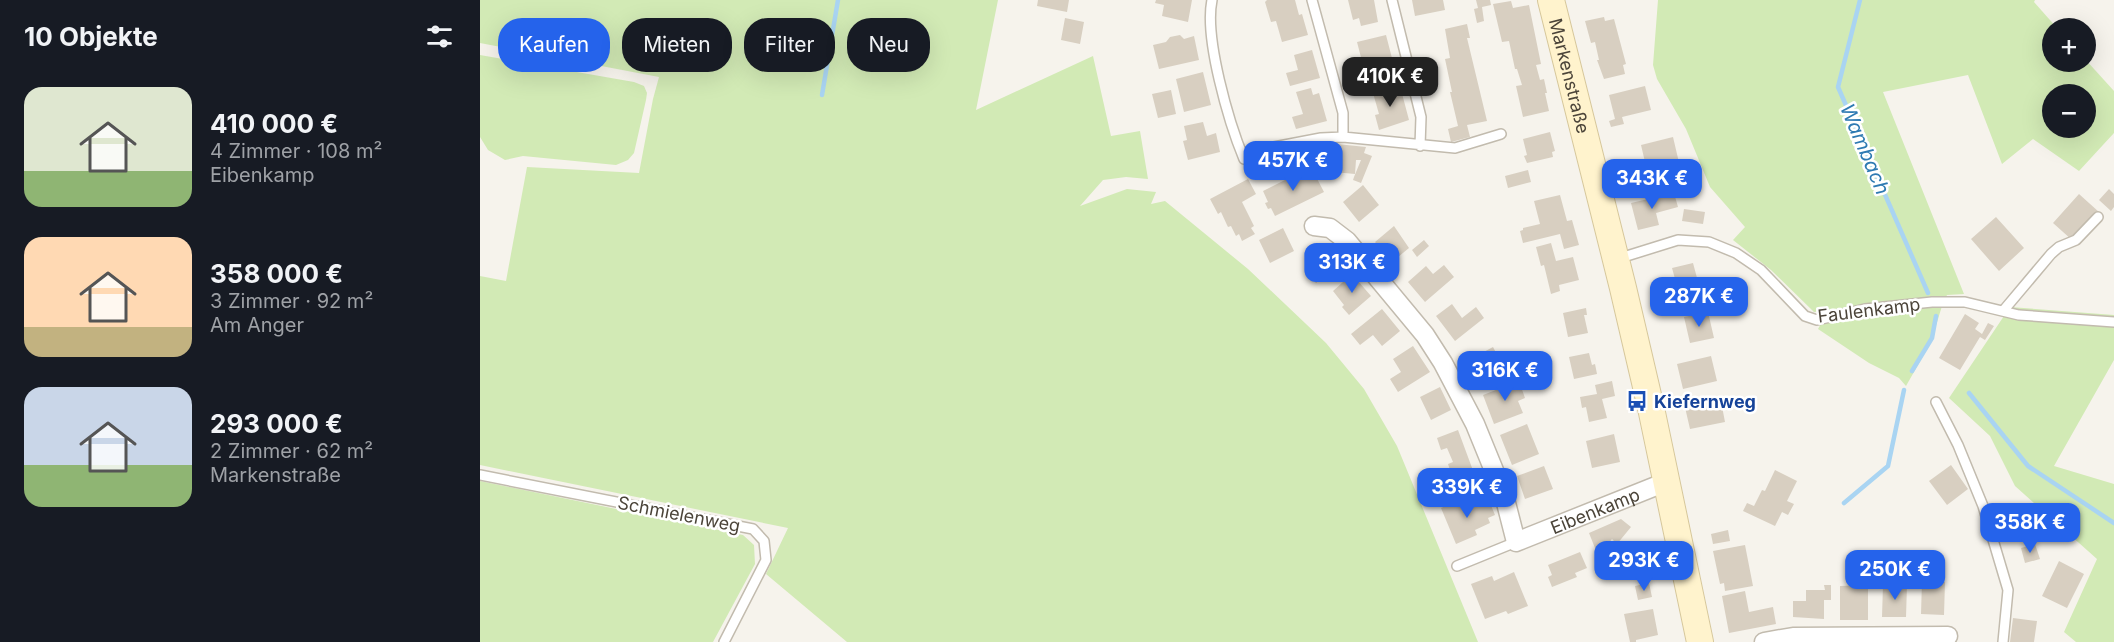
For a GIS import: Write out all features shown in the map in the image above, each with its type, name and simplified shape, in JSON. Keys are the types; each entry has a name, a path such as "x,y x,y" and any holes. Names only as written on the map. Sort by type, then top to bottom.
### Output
{"street":[{"name":"Markenstraße","path":"1551,0 1616,260 1700,642"},
{"path":"1314,226 1329,228 1347,241 1425,335 1443,363 1479,435 1504,495 1516,542"},
{"name":"Eibenkamp","path":"1516,542 1666,482"},
{"path":"1764,642 1792,637 1948,636"}],"lane":[{"path":"1212,0 1210,7 1212,42 1232,130 1244,159 1274,147 1321,138 1343,137 1455,148 1501,134"},
{"path":"1312,0 1343,113 1343,137"},
{"path":"1392,0 1421,117 1420,146"},
{"path":"2002,311 2051,254 2059,247 2076,240 2098,217"},
{"name":"Faulenkamp","path":"1616,260 1678,240 1709,242 1736,253 1761,270 1805,316 1817,320 1865,309 1932,302 1965,302 2019,315 2114,322"},
{"path":"1936,402 1958,445 1983,506 2008,590 2003,642"},
{"name":"Schmielenweg","path":"480,475 753,529 764,541 766,560 724,642"},
{"path":"1457,566 1516,542"}],"green space":[{"path":"480,0 998,0 976,110 1093,56 1111,136 1140,131 1148,179 1126,177 1103,180 1080,206 1127,189 1156,192 1151,204 1165,201 1248,269 1326,343 1364,389 1397,446 1478,642 847,642 766,574 788,528 480,465 480,276 506,281 527,167 639,173 659,77 633,72 732,72 732,18 622,18 622,70 610,68 610,18 498,18 498,46 480,43"},
{"path":"1658,0 2035,0 2034,2 2048,18 2042,18 2042,72 2096,71 2114,91 2114,133 2079,171 2033,139 2002,164 1968,75 1883,92 1964,294 1947,295 1931,342 1906,386 1899,378 1869,363 1818,329 1828,311 1814,312 1771,270 1733,240 1745,227 1710,187 1686,129 1657,79 1653,65"},
{"path":"480,55 498,58 498,72 577,72 634,82 644,86 647,93 634,153 628,160 616,165 523,156 505,160 488,150 480,137"},
{"path":"2010,307 2114,315 2114,360 2054,466 2114,484 2114,642 2076,642 2064,632 2097,559 2015,486 1990,436 1949,398"},
{"path":"480,481 743,535 754,545 755,564 713,642 480,642"}],"building":[{"path":"1038,0 1069,0 1067,12 1037,6"},
{"path":"1156,0 1192,0 1188,22 1162,16 1164,5 1155,3"},
{"path":"1267,0 1295,0 1308,35 1282,42 1276,21 1271,22 1265,2"},
{"path":"1348,0 1374,0 1378,22 1361,26 1359,18 1353,20"},
{"path":"1412,0 1443,0 1445,10 1415,16"},
{"path":"1476,0 1490,0 1491,5 1482,7 1484,21 1477,23 1474,9 1478,8"},
{"path":"1511,1 1513,8 1529,5 1541,64 1536,65 1540,80 1544,79 1549,111 1523,117 1516,86 1522,85 1517,69 1515,69 1509,41 1502,42 1493,4"},
{"path":"1604,17 1605,21 1614,19 1626,64 1623,65 1625,74 1604,79 1597,60 1599,60 1595,42 1591,43 1585,21"},
{"path":"1065,18 1084,22 1080,44 1061,40"},
{"path":"1467,24 1470,38 1467,38 1487,121 1467,125 1470,137 1451,142 1448,129 1458,126 1445,59 1450,58 1445,29"},
{"path":"1180,35 1184,39 1194,36 1199,60 1159,69 1153,45"},
{"path":"1386,35 1393,62 1364,69 1357,42"},
{"path":"1312,50 1320,78 1290,86 1286,73 1298,70 1294,55"},
{"path":"1203,72 1211,105 1184,112 1176,79"},
{"path":"1400,86 1409,120 1379,130 1375,115 1379,114 1373,93"},
{"path":"1645,86 1651,110 1622,117 1624,124 1611,127 1609,121 1615,119 1609,95"},
{"path":"1311,88 1313,95 1319,93 1327,121 1296,129 1292,117 1303,114 1296,92"},
{"path":"1171,90 1176,114 1158,118 1152,94"},
{"path":"1203,122 1207,136 1216,133 1220,152 1188,160 1183,141 1187,140 1184,126"},
{"path":"1550,132 1555,151 1552,152 1553,157 1527,163 1524,156 1527,155 1523,139"},
{"path":"1673,137 1681,171 1692,168 1694,176 1669,183 1666,175 1649,179 1641,145"},
{"path":"1337,144 1366,147 1364,153 1372,156 1361,183 1353,180 1361,160 1356,160 1355,174 1323,171 1325,146 1336,147"},
{"path":"1311,167 1324,192 1275,216 1265,203 1268,202 1263,191"},
{"path":"1528,170 1531,182 1508,188 1505,176"},
{"path":"1248,179 1256,194 1242,202 1254,226 1251,228 1255,234 1242,241 1239,234 1236,236 1231,226 1228,227 1221,212 1218,214 1210,199"},
{"path":"1363,185 1379,205 1359,222 1343,202"},
{"path":"2109,189 2114,194 2114,207 2111,211 2099,200"},
{"path":"1674,193 1678,207 1656,213 1659,225 1638,230 1631,203"},
{"path":"2079,194 2099,212 2072,240 2053,223"},
{"path":"1560,195 1567,221 1572,220 1579,245 1564,249 1560,234 1523,243 1520,231 1523,228 1540,224 1534,201"},
{"path":"1684,209 1705,212 1703,224 1682,221"},
{"path":"1996,217 2024,248 1999,271 1971,239"},
{"path":"1394,226 1409,248 1392,262 1375,242"},
{"path":"1283,228 1294,251 1270,263 1259,240"},
{"path":"1424,240 1429,246 1417,257 1412,250"},
{"path":"1326,243 1342,262 1316,283 1309,275 1314,270 1306,260"},
{"path":"1551,243 1556,261 1573,257 1579,280 1559,285 1560,291 1551,294 1544,265 1541,266 1536,247"},
{"path":"1693,263 1700,289 1672,296 1670,288 1677,286 1672,268"},
{"path":"1444,265 1454,277 1425,302 1408,282 1426,266 1433,274"},
{"path":"1352,274 1371,296 1349,315 1333,291"},
{"path":"1452,304 1462,318 1476,307 1484,318 1455,341 1436,316"},
{"path":"1586,308 1587,315 1584,315 1588,333 1568,337 1563,313"},
{"path":"1382,309 1400,331 1382,346 1373,335 1360,345 1351,334"},
{"path":"1708,312 1714,338 1690,343 1684,317"},
{"path":"1965,314 1979,323 1975,329 1982,334 1988,323 1994,326 1985,340 1980,337 1960,370 1939,358"},
{"path":"1413,346 1430,372 1398,392 1390,379 1401,372 1393,359"},
{"path":"1493,347 1503,366 1477,380 1467,361"},
{"path":"1589,353 1597,374 1574,379 1569,357"},
{"path":"1711,356 1717,381 1683,389 1677,364"},
{"path":"1519,381 1525,398 1518,401 1523,413 1494,424 1483,395"},
{"path":"1612,381 1615,396 1602,399 1607,418 1589,422 1586,407 1582,408 1580,397 1597,394 1595,385"},
{"path":"1440,387 1451,410 1431,420 1420,397"},
{"path":"1720,396 1725,422 1690,429 1684,403"},
{"path":"1527,424 1539,454 1512,465 1500,435"},
{"path":"1458,430 1478,484 1464,490 1462,484 1452,488 1448,478 1452,476 1448,464 1453,462 1447,448 1441,450 1437,438"},
{"path":"1614,434 1620,462 1592,468 1586,441"},
{"path":"1951,465 1968,489 1947,505 1929,481"},
{"path":"1544,466 1553,489 1525,499 1517,476"},
{"path":"1775,470 1797,481 1787,501 1794,504 1788,515 1782,512 1775,526 1743,511 1747,503 1754,506 1762,490 1765,491"},
{"path":"1488,498 1495,515 1488,518 1490,523 1475,530 1477,535 1456,544 1441,508 1462,499 1465,508"},
{"path":"1621,519 1631,527 1617,544 1612,539 1602,551 1597,553 1589,533"},
{"path":"1728,530 1730,541 1713,544 1711,534"},
{"path":"1655,544 1659,563 1625,569 1623,555 1635,553 1634,548"},
{"path":"2035,544 2040,559 2025,563 2021,548"},
{"path":"1745,545 1753,586 1725,591 1724,583 1720,584 1713,551"},
{"path":"1580,552 1587,568 1575,573 1577,577 1552,587 1548,577 1552,575 1548,565"},
{"path":"2059,561 2084,574 2067,608 2042,596"},
{"path":"1870,568 1876,568 1876,583 1870,583"},
{"path":"1514,572 1528,606 1508,614 1506,611 1485,619 1471,584 1492,576 1494,581"},
{"path":"1922,581 1945,582 1944,615 1921,614"},
{"path":"1649,583 1652,597 1638,600 1635,586"},
{"path":"1824,585 1831,585 1831,600 1824,600 1824,619 1793,617 1793,601 1806,601 1806,590 1825,590"},
{"path":"1868,585 1868,620 1840,620 1840,586"},
{"path":"1883,585 1907,585 1906,617 1882,617"},
{"path":"1745,591 1749,612 1773,607 1776,624 1729,633 1722,596"},
{"path":"1653,609 1658,635 1630,642 1624,614"},
{"path":"2013,618 2037,621 2034,642 2010,642"}],"waterway":[{"path":"822,95 838,0"},
{"name":"Wambach","path":"1860,0 1838,87 1928,293"},
{"name":"Wambach","path":"1912,371 1932,338 1936,316"},
{"name":"Wambach","path":"1844,503 1888,466 1904,390"},
{"path":"1969,393 2028,466 2114,523"}],"place":[{"name":"Kiefernweg","path":"1637,401"}]}
